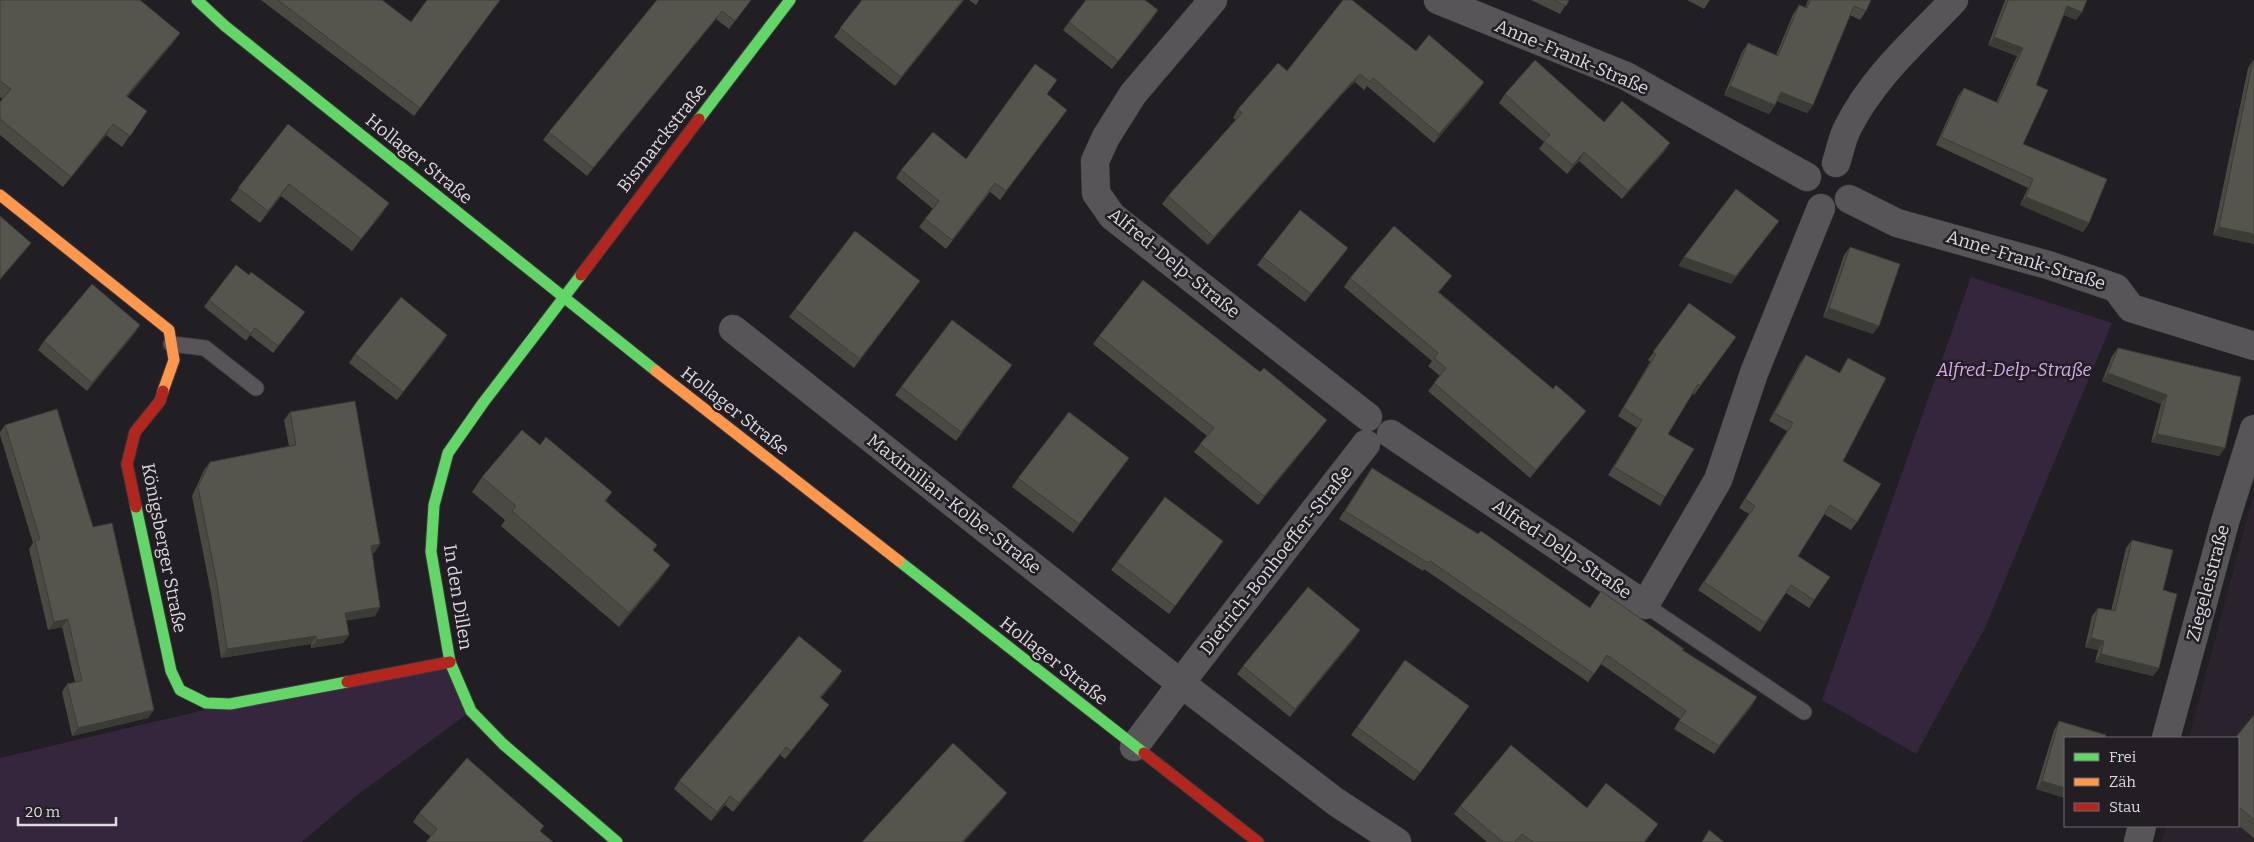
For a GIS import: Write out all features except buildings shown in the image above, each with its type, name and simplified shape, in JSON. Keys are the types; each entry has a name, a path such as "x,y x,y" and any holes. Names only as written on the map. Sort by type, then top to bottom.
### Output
{"street":[{"name":"Hollager Straße","path":"197,0 225,26 562,297 1134,747 1258,842"},
{"name":"Bismarckstraße","path":"562,297 790,0"},
{"name":"Alfred-Delp-Straße","path":"1213,0 1134,94 1106,137 1095,161 1096,194 1112,216 1367,430 1378,415 1387,420 1392,429 1392,434 1645,605 1718,480 1754,373 1821,208"},
{"name":"Anne-Frank-Straße","path":"1438,0 1626,76 1807,177"},
{"path":"1836,163 1847,128 1865,98 1892,63 1954,0"},
{"path":"1829,162 1836,163 1848,171 1852,178 1852,193 1840,208 1833,210 1821,208 1809,199 1806,192 1807,177 1816,166 1829,162"},
{"name":"Königsberger Straße","path":"0,195 151,314 168,330 174,360 160,401 135,432 127,464 171,671 180,690 206,704 230,704 450,662"},
{"name":"Anne-Frank-Straße","path":"1849,199 1897,223 2048,265 2116,288 2131,308 2254,346"},
{"name":"In den Dillen","path":"562,297 448,453 434,505 431,552 450,662 471,711 503,744 617,842"},
{"name":"Maximilian-Kolbe-Straße","path":"733,329 1181,684 1336,802 1398,842"},
{"name":"Ziegeleistraße","path":"2166,737 2225,522 2254,429"},
{"name":"Dietrich-Bonhoeffer-Straße","path":"1134,747 1367,430"},
{"path":"2138,842 2142,827"}],"lane":[{"path":"171,344 205,348 256,388"},
{"path":"1645,605 1804,712"}],"shaded area":[{"path":"2254,492 2254,842 2161,842 2166,827 2239,827 2239,737 2189,737"}],"green space":[{"name":"Alfred-Delp-Straße","path":"1971,277 2112,323 1985,628 1916,754 1822,700"},
{"path":"450,662 471,711 356,796 302,842 0,842 0,758 230,704"}],"traffic: fast":[{"path":"197,0 225,26 656,371"},
{"path":"699,119 790,0"},
{"path":"581,275 483,403 448,453 434,505 431,552 450,662 471,711 503,744 617,842"},
{"path":"136,507 171,671 180,690 206,703 230,704 347,682"},
{"path":"899,561 1144,753"}],"traffic: slow":[{"path":"0,195 169,330 174,360 163,391"},
{"path":"656,371 899,561"}],"traffic: jam":[{"path":"581,275 699,119"},
{"path":"136,507 127,464 135,432 160,401 163,391"},
{"path":"347,682 450,662"},
{"path":"1144,753 1258,842"}]}
